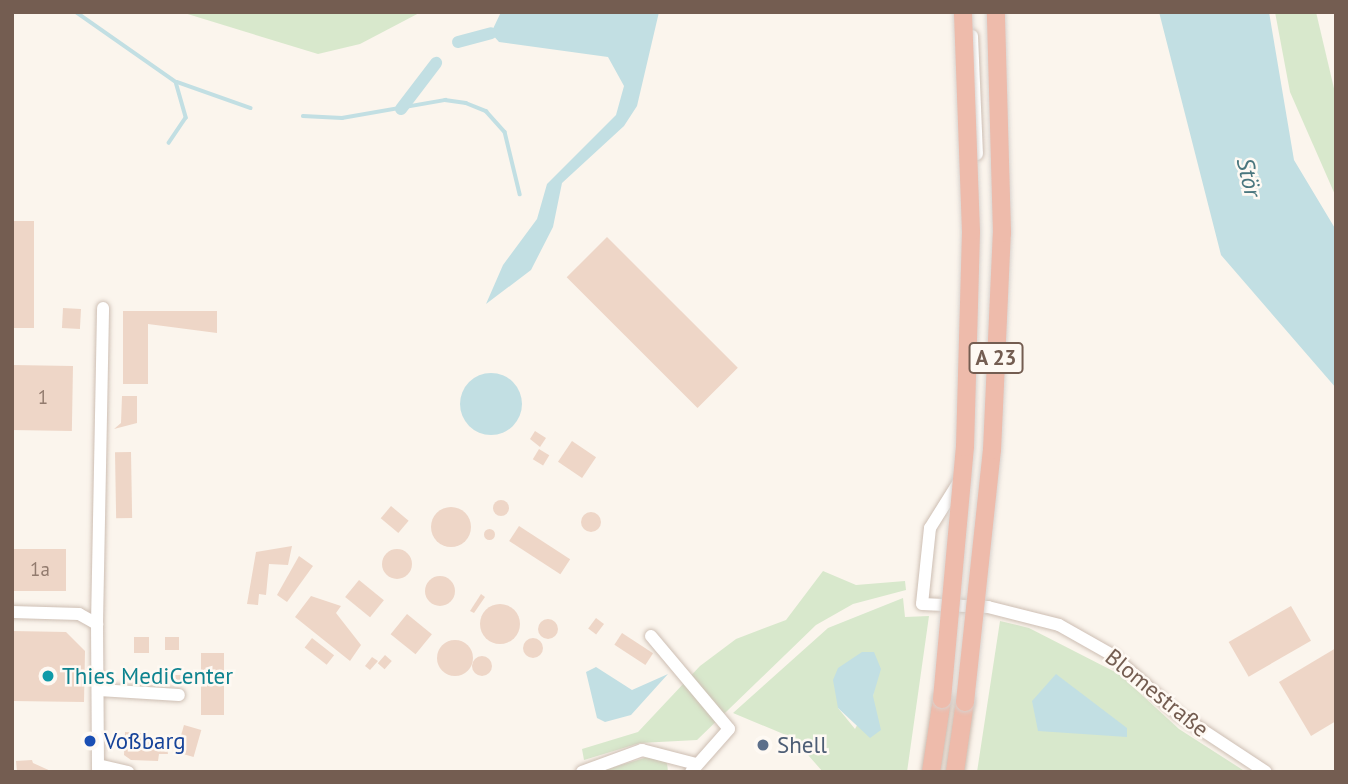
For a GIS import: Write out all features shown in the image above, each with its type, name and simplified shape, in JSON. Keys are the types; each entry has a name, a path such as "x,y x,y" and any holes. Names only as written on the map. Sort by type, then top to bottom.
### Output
{"highway":[{"name":"A 23","path":"931,772 942,699 965,447 971,232 963,12"},
{"name":"A 23","path":"955,772 988,500 1001,247 996,12"}],"street":[{"name":"Blomestraße","path":"971,12 978,267 971,466 935,513 922,565 922,604 988,607 1059,625 1112,655 1178,714 1266,772"},
{"path":"103,308 97,624 98,769 128,772"},
{"path":"12,612 79,614 97,624"},
{"path":"582,772 642,750 694,768 729,729 651,636"},
{"path":"99,690 179,695"}],"green space":[{"path":"181,12 421,12 360,44 318,54"},
{"path":"1275,12 1316,12 1336,97 1336,197 1290,92"},
{"path":"823,571 856,585 905,581 906,590 853,604 816,625 697,740 640,743 584,760 582,749 638,732 700,666 736,639 786,620"},
{"path":"903,598 905,617 929,616 907,772 823,772 793,738 733,713 828,628","holes":["875,679 873,696 855,729 838,708"]},
{"path":"1000,621 1029,628 1119,674 1179,729 1246,772 977,772"},
{"path":"651,756 667,763 668,772 598,772"}],"water":[{"path":"501,12 659,12 637,106 624,126 562,183 553,227 531,270 486,304 503,265 537,219 547,184 616,115 624,86 608,57 499,42 491,33"},
{"name":"Stör","path":"1159,12 1269,12 1294,160 1336,230 1336,388 1221,255"},
{"path":"485,373 497,373 513,382 520,392 520,416 513,426 497,435 485,435 474,430 465,421 460,410 460,398 465,387 474,378"},
{"path":"862,652 874,652 881,669 873,696 881,730 870,738 838,708 833,680 838,668"},
{"path":"596,667 632,690 668,674 631,715 605,722 597,718 586,672"},
{"path":"1056,674 1127,728 1127,737 1038,731 1032,701"}],"building":[{"path":"12,221 34,221 34,328 12,328"},
{"path":"607,237 738,368 698,408 567,277"},
{"path":"63,308 81,309 80,329 62,328"},
{"path":"123,311 217,311 217,333 148,324 148,384 123,384"},
{"path":"12,365 73,366 72,431 12,430"},
{"path":"122,396 137,396 137,423 114,429 121,423"},
{"path":"535,431 546,438 540,447 530,439"},
{"path":"572,441 596,457 582,478 558,462"},
{"path":"539,449 549,455 543,465 533,459"},
{"path":"115,452 131,452 132,518 116,518"},
{"path":"501,500 507,502 507,514 501,516 495,514 493,508 495,502"},
{"path":"391,506 409,521 398,533 381,518"},
{"path":"451,507 465,513 471,527 465,541 451,547 437,541 431,527 437,513"},
{"path":"591,512 598,515 601,522 598,529 591,532 584,529 581,522 584,515"},
{"path":"519,526 570,559 560,574 509,541"},
{"path":"489,529 493,530 493,538 489,539 485,538 484,534 485,530"},
{"path":"292,546 288,565 269,564 266,595 259,594 258,605 247,604 256,552"},
{"path":"14,549 66,549 66,591 14,591"},
{"path":"397,549 408,553 412,564 408,575 397,579 386,575 382,564 386,553"},
{"path":"299,556 313,566 287,602 277,595"},
{"path":"440,576 451,580 455,591 451,602 440,606 429,602 425,591 429,580"},
{"path":"359,580 384,600 370,617 345,597"},
{"path":"481,594 485,597 474,613 470,611"},
{"path":"311,596 341,606 336,613 361,645 350,661 295,617"},
{"path":"500,604 514,610 520,624 514,638 500,644 486,638 480,624 486,610"},
{"path":"1291,606 1311,641 1249,677 1229,642"},
{"path":"407,614 432,634 416,654 391,634"},
{"path":"596,618 604,624 596,634 588,628"},
{"path":"548,619 555,622 558,629 555,636 548,639 541,636 538,629 541,622"},
{"name":"Thies MediCenter","path":"12,631 66,632 85,651 84,702 12,701"},
{"path":"622,633 653,653 645,665 614,645"},
{"path":"134,637 149,637 149,653 134,653"},
{"path":"165,637 179,637 179,650 165,650"},
{"path":"312,638 334,655 327,665 305,647"},
{"path":"533,638 540,641 543,648 540,655 533,658 526,655 523,648 526,641"},
{"path":"455,640 468,645 473,658 468,671 455,676 442,671 437,658 442,645"},
{"path":"1336,648 1336,721 1311,736 1279,682"},
{"path":"201,653 224,653 224,715 201,715"},
{"path":"385,655 392,661 385,669 378,663"},
{"path":"482,656 489,659 492,666 489,673 482,676 475,673 472,666 475,659"},
{"path":"372,657 378,661 370,670 365,666"},
{"path":"173,675 188,675 188,685 173,685"},
{"path":"184,725 201,730 194,757 176,752"},
{"path":"125,732 141,733 146,743 165,736 168,754 159,754 158,761 131,760 124,755"},
{"path":"32,760 33,763 53,772 17,772 16,761"}],"waterway":[{"path":"76,12 176,82 186,118 169,143"},
{"path":"458,42 491,33"},
{"path":"401,109 436,63"},
{"path":"177,82 251,108"},
{"path":"303,116 342,118 445,100 466,103 486,111 505,132 520,194"}],"place":[{"name":"Thies MediCenter","path":"48,676"},
{"name":"Voßbarg","path":"90,741"},
{"name":"Shell","path":"763,745"}]}
